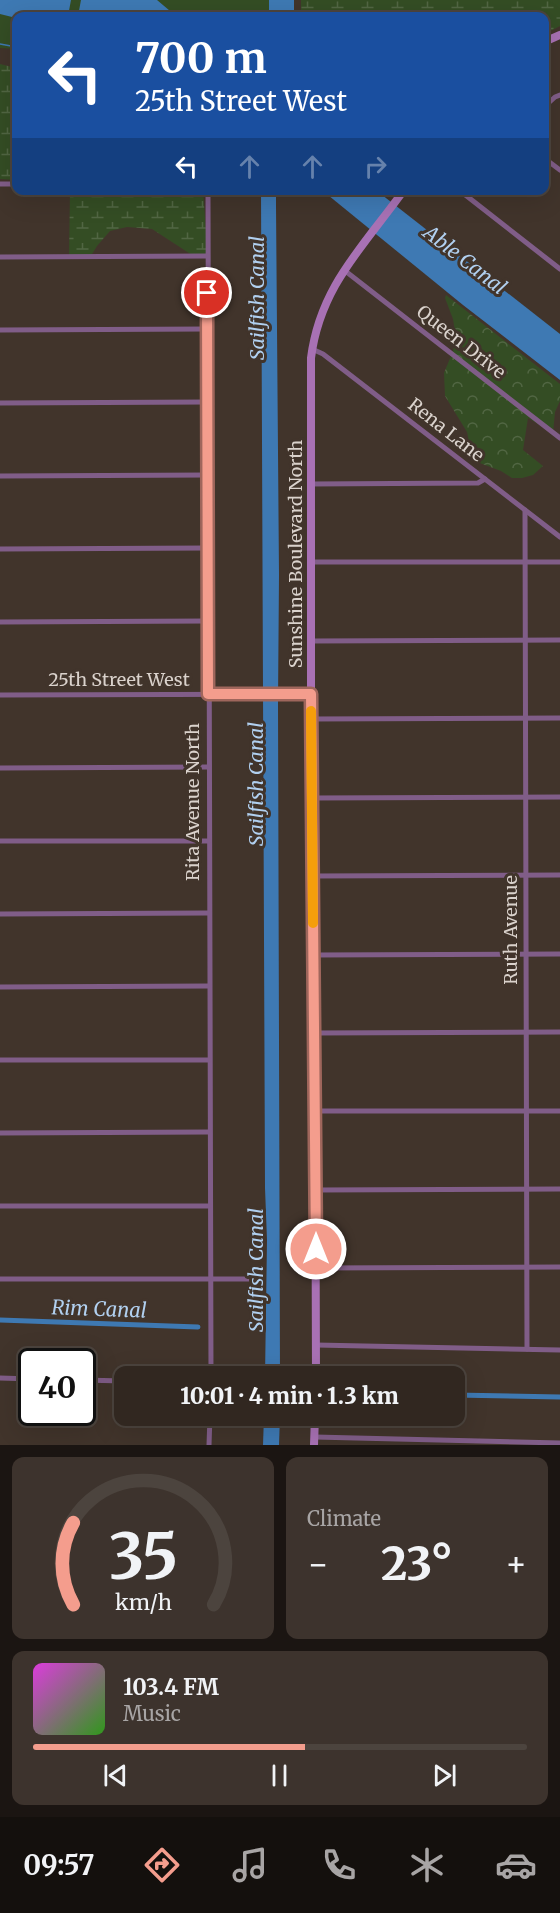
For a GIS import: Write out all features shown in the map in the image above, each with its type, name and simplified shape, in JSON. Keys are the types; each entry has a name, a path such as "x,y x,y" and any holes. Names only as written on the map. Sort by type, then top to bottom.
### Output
{"street":[{"name":"Rita Avenue North","path":"207,195 211,1366"},
{"name":"Sunshine Boulevard North","path":"315,1366 310,376 312,349 322,312 333,287 400,195"},
{"path":"466,195 560,269"},
{"path":"0,257 207,256"},
{"name":"Queen Drive","path":"344,270 560,438"},
{"path":"0,330 207,329"},
{"name":"Rena Lane","path":"312,349 323,354 560,537"},
{"path":"0,403 207,402"},
{"path":"0,476 208,476"},
{"path":"310,484 478,483 485,479"},
{"name":"Ruth Avenue","path":"525,510 527,1349"},
{"path":"0,549 208,548"},
{"path":"311,562 560,562"},
{"path":"0,622 208,621"},
{"path":"311,641 560,640"},
{"name":"25th Street West","path":"0,695 311,694"},
{"path":"311,719 560,718"},
{"path":"0,768 208,767"},
{"path":"311,798 560,797"},
{"path":"0,841 209,841"},
{"path":"313,876 560,875"},
{"path":"0,914 208,913"},
{"path":"314,955 560,954"},
{"path":"0,987 208,986"},
{"path":"315,1033 560,1032"},
{"path":"0,1060 209,1060"},
{"path":"315,1111 560,1111"},
{"path":"0,1133 209,1132"},
{"path":"316,1190 560,1189"},
{"path":"0,1206 209,1206"},
{"path":"316,1268 560,1268"},
{"path":"0,1279 257,1279"},
{"path":"316,1345 560,1350"},
{"path":"0,1378 18,1379"},
{"path":"96,1380 114,1381"},
{"path":"209,1445 210,1426"},
{"path":"315,1426 314,1441 560,1443"}],"green space":[{"path":"0,0 279,0 278,12 12,12 12,49 0,48"},
{"path":"301,0 560,0 560,26 549,32 549,12 301,12"},
{"path":"0,64 12,67 12,180 0,179"},
{"path":"70,195 203,195 208,257 192,255 152,229 127,227 110,231 89,259 69,258"},
{"path":"446,295 560,384 560,401 555,412 553,433 528,418 523,450 543,466 533,475 512,478 477,462 471,451 467,432 445,396 444,373 456,337"}],"water":[{"path":"0,0 71,0 69,12 12,12 12,17 0,14"},
{"path":"81,0 157,0 171,12 79,12"},
{"path":"269,0 294,0 294,12 269,12"},
{"path":"261,195 276,195 280,1366 265,1366 267,1240"},
{"name":"Able Canal","path":"328,195 382,195 560,334 560,380 463,305"},
{"path":"264,1426 280,1426 279,1445 263,1445"}],"waterway":[{"path":"0,44 12,47"},
{"name":"Rim Canal","path":"0,1320 198,1327"},
{"path":"465,1395 560,1397"}],"slow traffic":[{"path":"311,711 313,923"}],"route":[{"path":"207,293 208,694 311,694 316,1249"}],"water label":[{"name":"Sailfish Canal","path":"257,298"},
{"name":"Sailfish Canal","path":"256,784"},
{"name":"Sailfish Canal","path":"256,1270"}]}
